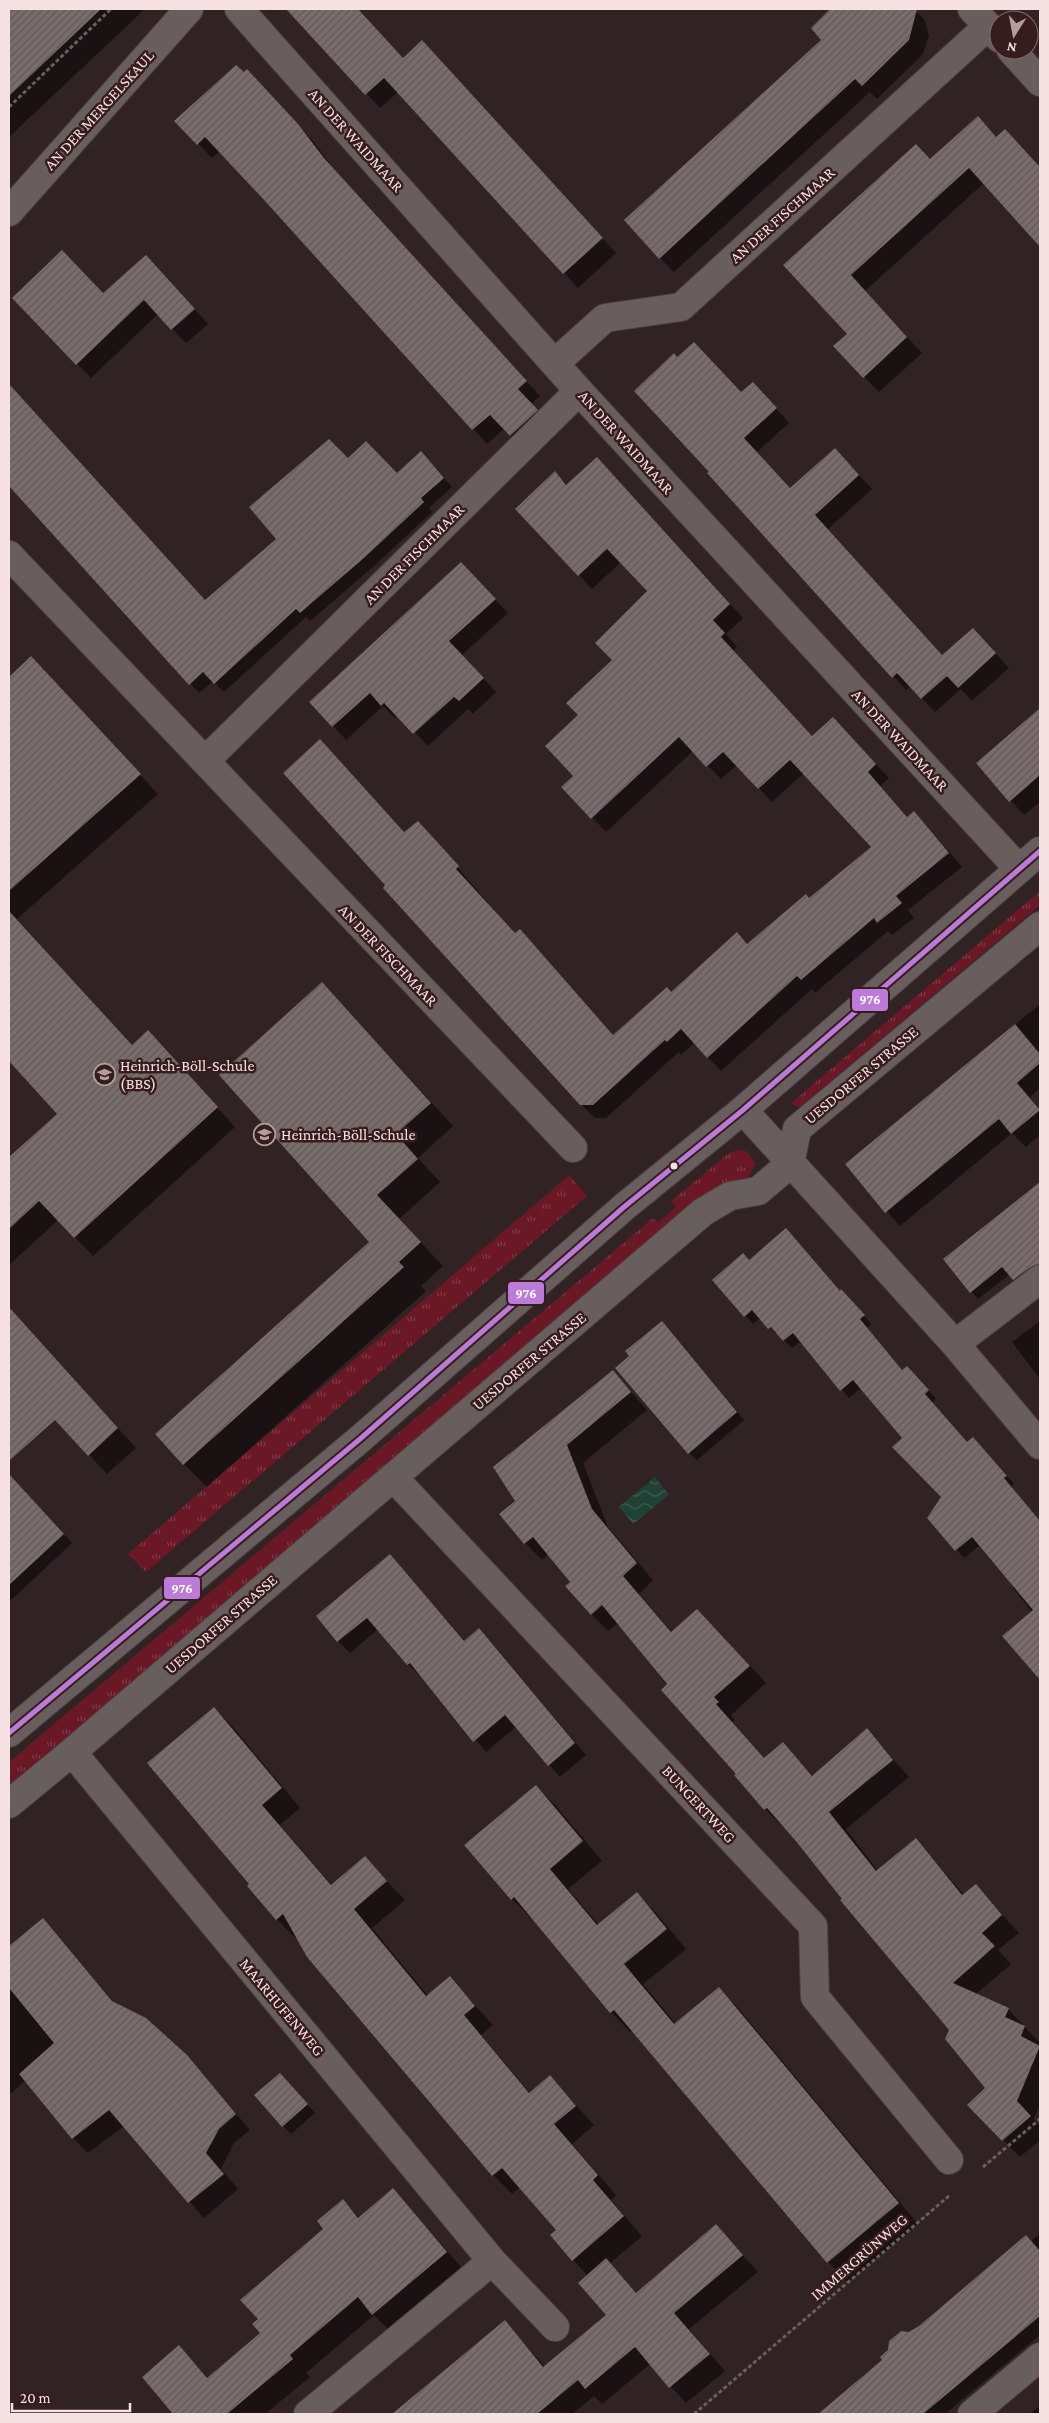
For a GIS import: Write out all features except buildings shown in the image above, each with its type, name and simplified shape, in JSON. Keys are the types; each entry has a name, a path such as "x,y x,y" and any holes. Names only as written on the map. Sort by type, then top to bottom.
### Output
{"street":[{"name":"AN DER MERGELSKAUL","path":"9,212 189,9"},
{"name":"AN DER WAIDMAAR","path":"239,9 579,391 1019,869"},
{"name":"AN DER FISCHMAAR","path":"555,363 605,318 681,307 987,24"},
{"path":"1020,60 1040,82"},
{"name":"AN DER FISCHMAAR","path":"206,760 579,391"},
{"name":"AN DER FISCHMAAR","path":"9,556 206,760 573,1148"},
{"path":"9,1733 360,1440 624,1207 743,1110 1040,852"},
{"name":"UESDORFER STRASSE","path":"9,1804 703,1212 730,1196 758,1191 790,1164 797,1128 1040,926"},
{"path":"743,1110 955,1344 1040,1445"},
{"path":"955,1344 1040,1279"},
{"name":"BUNGERTWEG","path":"393,1477 814,1926 815,1997 950,2160"},
{"name":"MAARHUFENWEG","path":"72,1752 492,2261 555,2327"},
{"path":"308,2414 492,2261"},
{"path":"972,2414 1040,2357"}],"path":[{"path":"9,106 111,9"},
{"path":"981,2169 1040,2120"},
{"name":"IMMERGRÜNWEG","path":"694,2414 951,2194"}],"green space":[{"path":"1040,891 1040,905 801,1106 797,1107 792,1104 792,1102"},
{"path":"739,1150 746,1151 756,1163 748,1178 715,1192 9,1789 9,1762 653,1218 658,1223 676,1207 671,1201 729,1153"},
{"path":"569,1175 587,1196 146,1572 128,1554"}],"water":[{"path":"655,1477 669,1495 633,1524 619,1507"}],"transit line":[{"name":"976","path":"9,1733 360,1439 624,1207 743,1110 1040,851"}],"place":[{"name":"Heinrich-Böll-Schule (BBS)","path":"104,1074"},
{"name":"Heinrich-Böll-Schule","path":"265,1134"}]}
